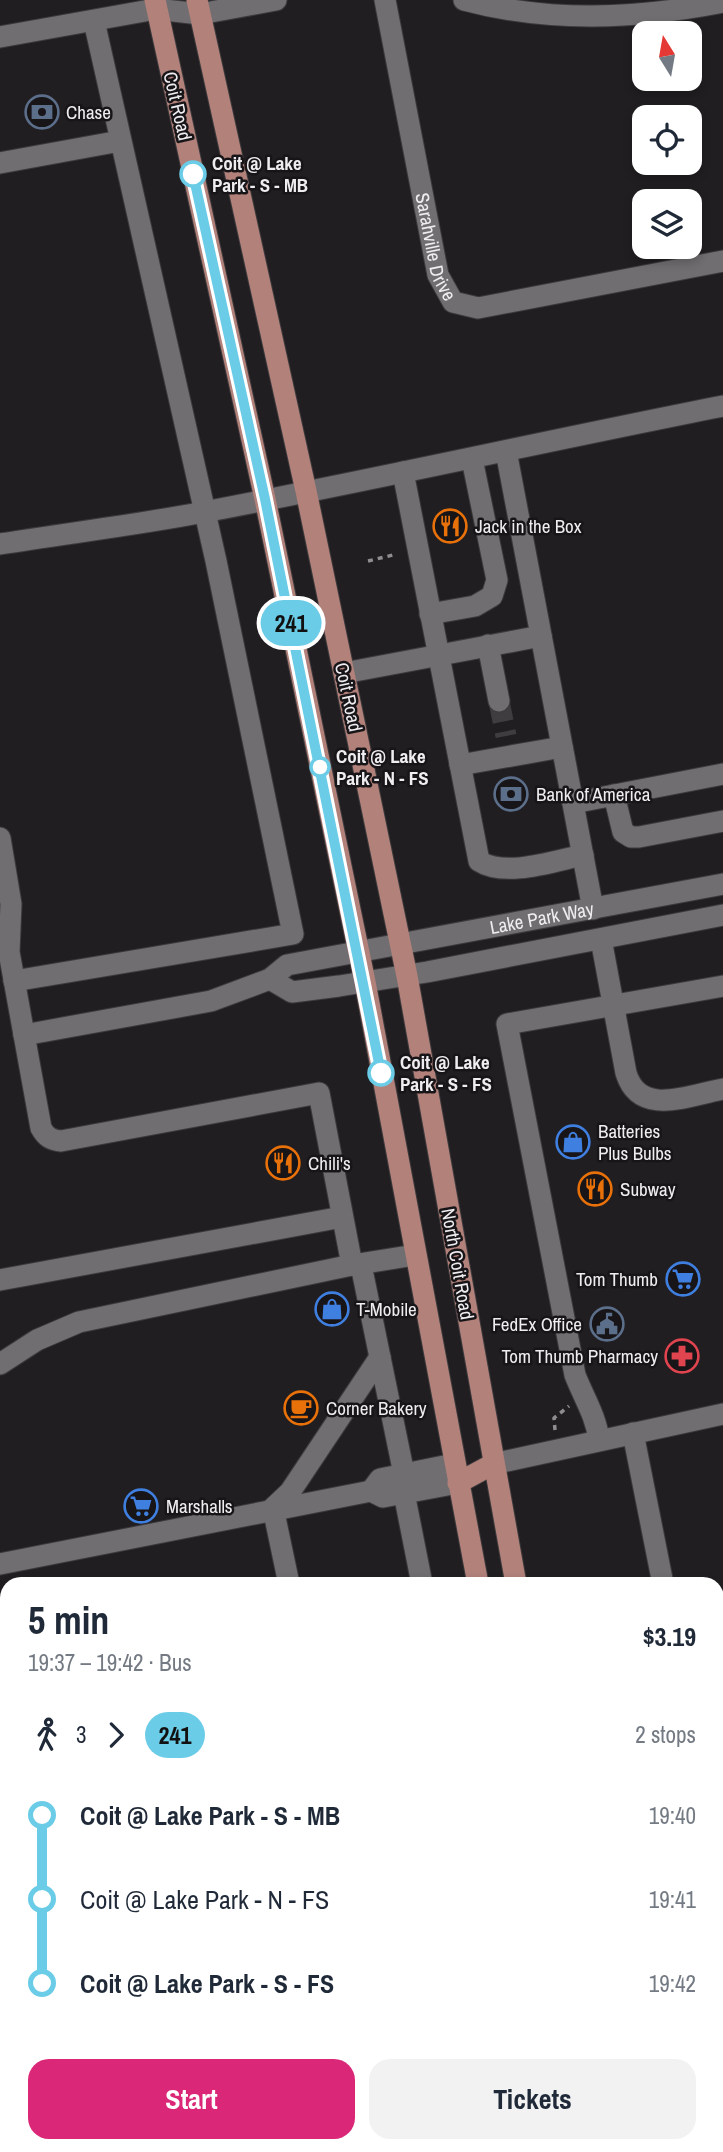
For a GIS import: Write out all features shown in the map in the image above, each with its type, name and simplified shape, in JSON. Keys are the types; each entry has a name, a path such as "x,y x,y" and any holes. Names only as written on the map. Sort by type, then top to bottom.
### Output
{"main road":[{"name":"Coit Road","path":"160,3 358,952"},
{"name":"Coit Road","path":"198,7 306,491 400,944"},
{"name":"North Coit Road","path":"400,944 515,1577"},
{"name":"North Coit Road","path":"358,952 477,1577"},
{"path":"456,1473 493,1464"}],"street":[{"path":"0,37 94,21 160,3 198,7 276,0"},
{"name":"Sarahville Drive","path":"385,0 438,275 453,302 478,308 723,261"},
{"path":"464,0 498,9 544,15 604,18 645,15 723,2"},
{"path":"14,981 293,934 239,665 94,21"},
{"path":"0,163 120,141"},
{"path":"0,544 204,512 472,459 525,444 723,406"},
{"path":"506,451 593,909"},
{"path":"430,614 475,606 492,596 497,580 472,459"},
{"path":"403,472 479,862 488,867 512,869 583,855"},
{"path":"344,673 541,636"},
{"path":"488,645 499,701"},
{"path":"460,765 508,746 562,747"},
{"path":"573,803 723,774"},
{"path":"614,795 624,832 631,837 723,821"},
{"path":"0,838 11,904 9,952 41,1128 52,1140 61,1141 319,1093 342,1217 380,1357 421,1577"},
{"name":"Lake Park Way","path":"24,1035 194,1005 225,997 270,979 287,965 723,884"},
{"name":"Lake Park Way","path":"270,979 292,992 365,982 723,915"},
{"path":"601,939 626,1073 637,1093 648,1101 659,1101 723,1089"},
{"path":"600,1440 597,1419 585,1401 575,1375 507,1024 723,985"},
{"path":"0,1280 342,1217"},
{"path":"0,1364 37,1339 79,1322 415,1255"},
{"path":"274,1508 290,1492 380,1357"},
{"path":"493,1464 723,1414"},
{"path":"633,1433 662,1577"},
{"path":"0,1564 371,1491 380,1479 404,1484 456,1473"},
{"path":"274,1508 288,1577"}],"path":[{"path":"368,561 393,555"},
{"path":"556,1432 554,1418 576,1403"}],"tunnel":[{"path":"499,701 506,736"}],"bus line":[{"name":"241","path":"193,174 265,499 365,982 381,1073"}],"place":[{"name":"Chase","path":"42,112"},
{"name":"Coit @ Lake Park - S - MB","path":"193,174"},
{"name":"Jack in the Box","path":"450,526"},
{"name":"Coit @ Lake Park - N - FS","path":"320,767"},
{"name":"Bank of America","path":"511,794"},
{"name":"Coit @ Lake Park - S - FS","path":"381,1073"},
{"name":"Batteries Plus Bulbs","path":"573,1142"},
{"name":"Chili's","path":"283,1163"},
{"name":"Subway","path":"595,1189"},
{"name":"Tom Thumb","path":"683,1279"},
{"name":"T-Mobile","path":"332,1309"},
{"name":"FedEx Office","path":"607,1324"},
{"name":"Tom Thumb Pharmacy","path":"682,1356"},
{"name":"Corner Bakery","path":"301,1408"},
{"name":"Marshalls","path":"141,1506"}]}
